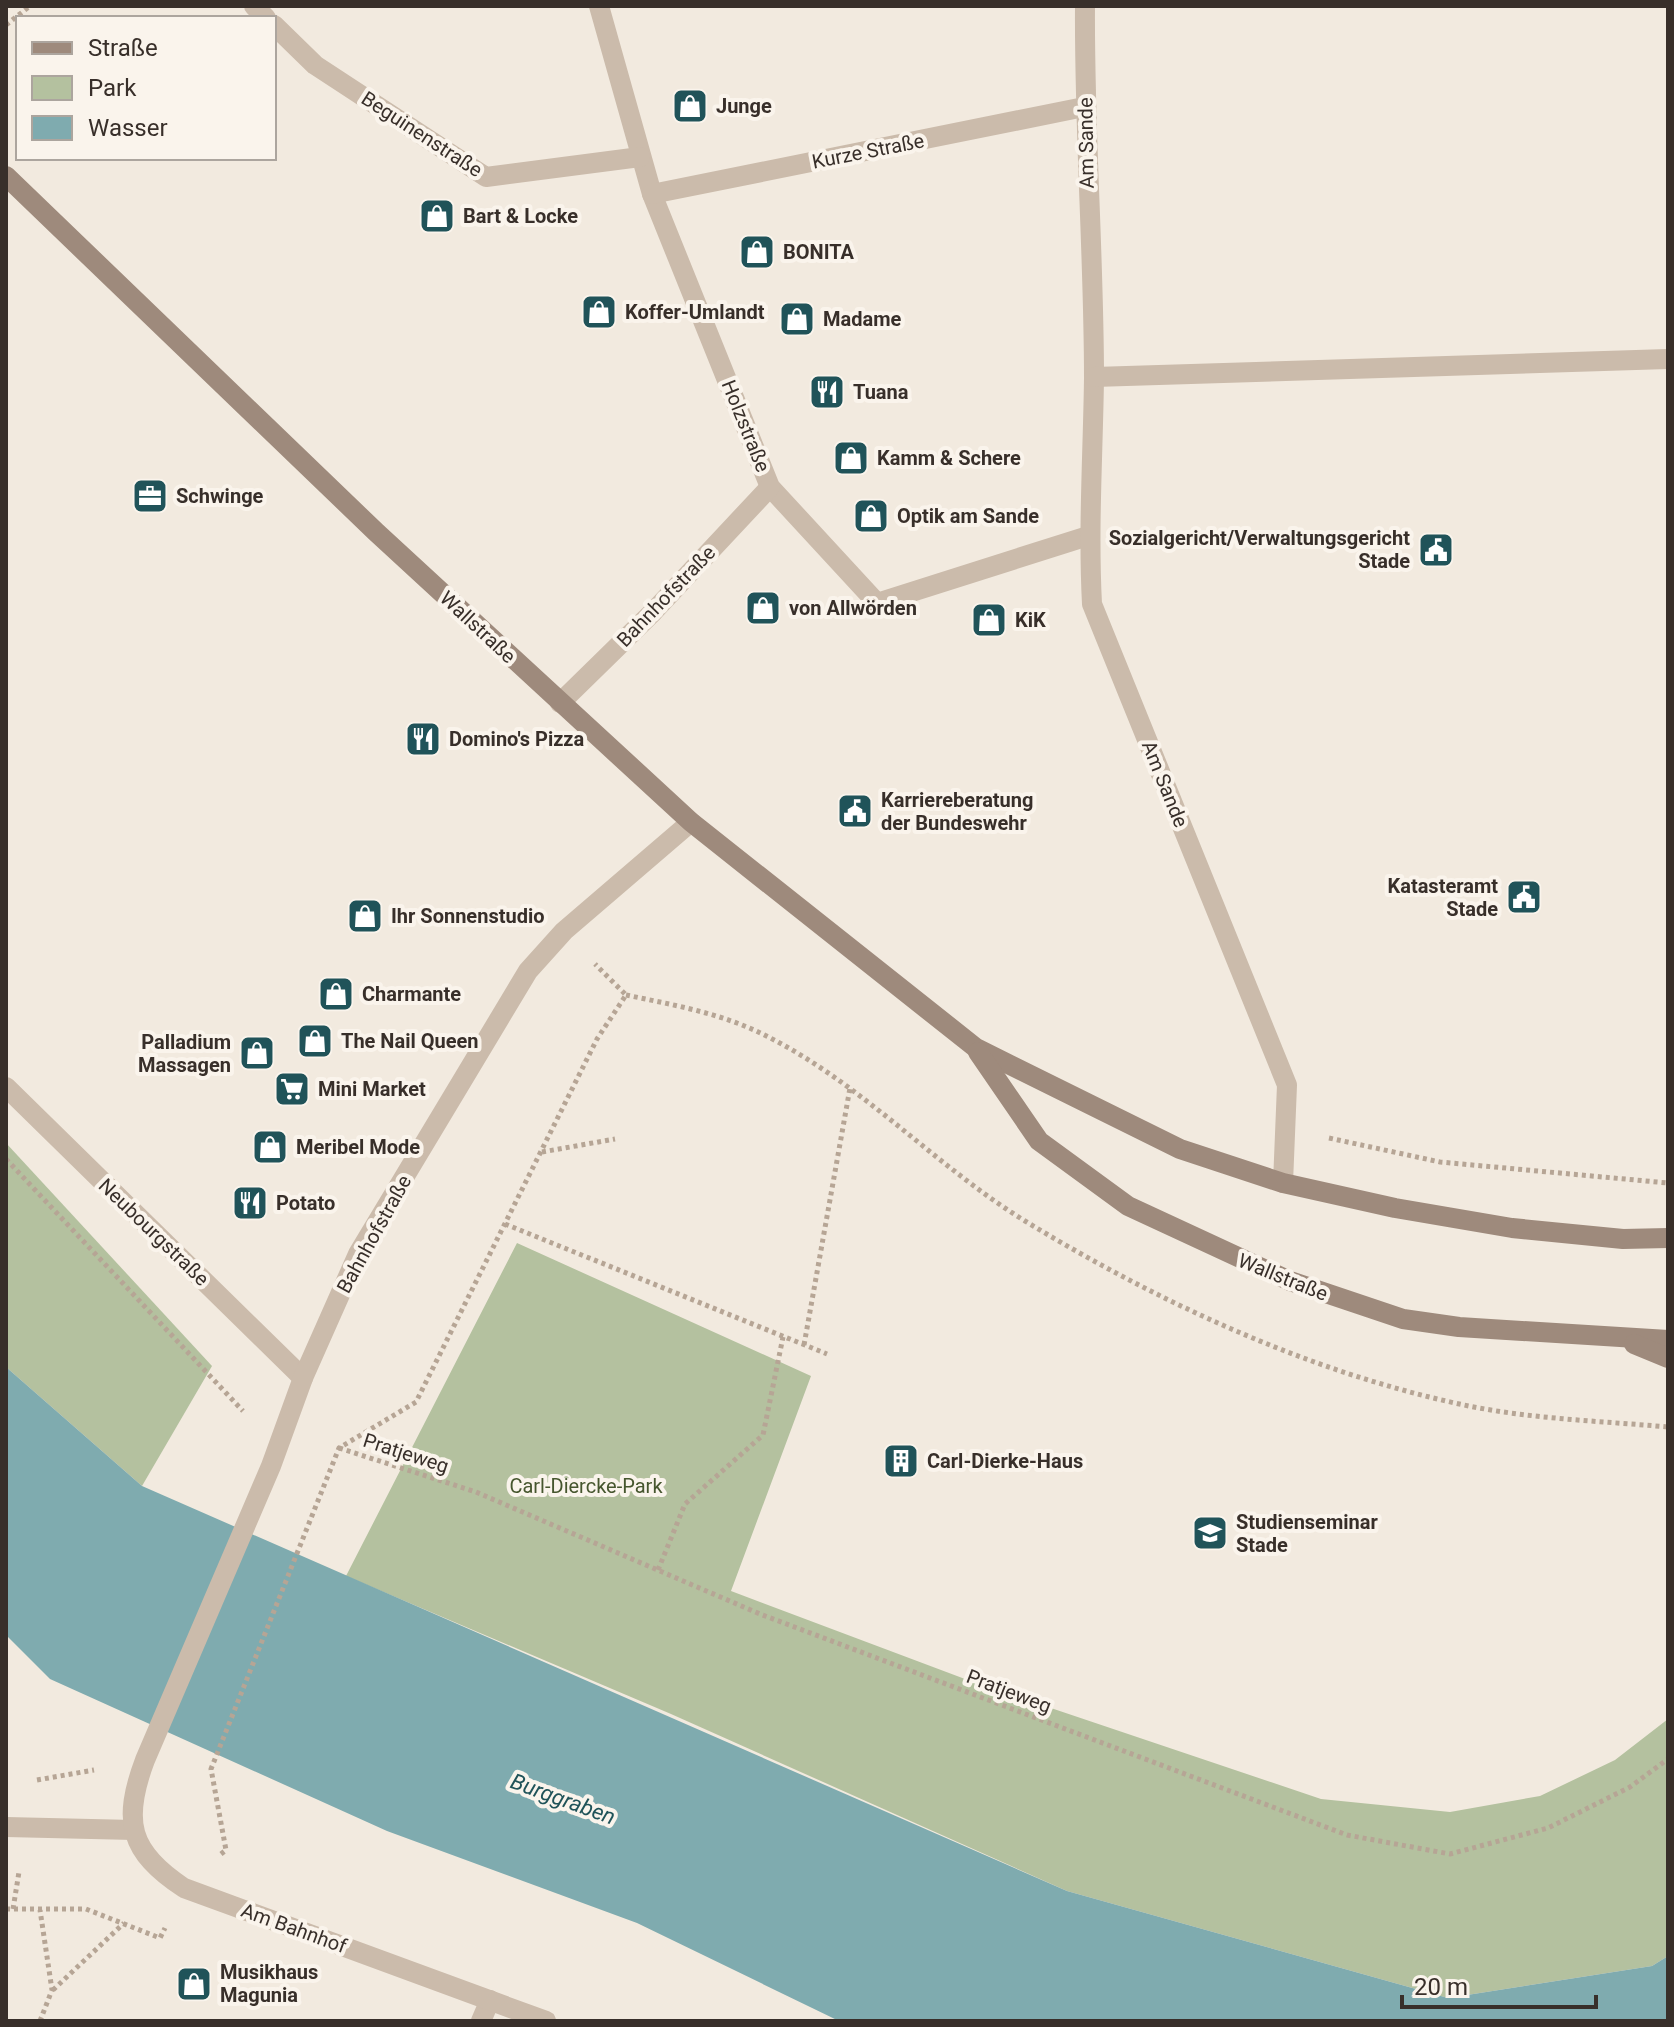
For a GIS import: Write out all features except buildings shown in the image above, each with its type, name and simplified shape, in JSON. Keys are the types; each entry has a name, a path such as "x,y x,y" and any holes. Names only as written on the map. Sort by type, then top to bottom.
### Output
{"main road":[{"name":"Wallstraße","path":"6,176 376,532 691,822 976,1048 1180,1149 1283,1183 1395,1208 1512,1228 1596,1237 1668,1238"},
{"name":"Wallstraße","path":"976,1048 1039,1141 1128,1206 1229,1254 1332,1297 1403,1319 1623,1340 1668,1340"},
{"path":"1623,1340 1668,1358"}],"street":[{"name":"Holzstraße","path":"599,6 652,194 770,487 877,603 1088,536"},
{"name":"Am Sande","path":"1085,6 1084,107 1094,377 1088,536 1092,604 1287,1085 1283,1183"},
{"name":"Beguinenstraße","path":"276,27 315,65 486,177 640,157"},
{"name":"Kurze Straße","path":"652,194 1084,107"},
{"path":"1094,377 1668,359"},
{"name":"Bahnhofstraße","path":"560,703 654,611 770,487"},
{"name":"Bahnhofstraße","path":"145,1760 271,1466 303,1378 358,1254 528,971 564,931 691,822"},
{"name":"Neubourgstraße","path":"6,1087 303,1378"},
{"name":"Am Bahnhof","path":"145,1760 131,1810 138,1848 155,1869 184,1888 546,2021"},
{"path":"6,1815 16,1826 134,1830"},
{"path":"481,2021 490,2000"}],"path":[{"path":"98,1769 37,1780 16,1826 10,1909 86,1909 160,1938 184,1888 226,1850 211,1769 339,1448 416,1402 597,1039 626,995 564,931"},
{"path":"804,1345 850,1088"},
{"path":"1285,1129 1440,1162 1668,1183"},
{"path":"541,1152 615,1139"},
{"path":"6,1159 244,1411 238,1425"},
{"path":"505,1224 827,1354"},
{"path":"658,1570 685,1504 763,1435 783,1337"},
{"name":"Pratjeweg","path":"339,1448 476,1492 760,1614 1347,1835 1450,1854 1548,1828 1630,1787 1668,1759"},
{"path":"40,1910 52,1990"},
{"path":"40,2021 52,1990 124,1923"}],"green space":[{"path":"6,1143 212,1366 142,1486 6,1367"},
{"name":"Carl-Diercke-Park","path":"517,1243 811,1376 731,1591 965,1679 1321,1799 1450,1812 1540,1796 1615,1760 1668,1719 1668,1956 1652,1966 1448,1998 1067,1891 671,1714 346,1576"}],"water":[{"name":"Burggraben","path":"6,1367 142,1486 1067,1891 1448,1998 1652,1966 1668,1956 1668,2021 839,2021 637,1923 387,1831 50,1679 6,1635"}],"place":[{"name":"Junge","path":"690,106"},
{"name":"Bart & Locke","path":"437,216"},
{"name":"BONITA","path":"757,252"},
{"name":"Koffer-Umlandt","path":"599,312"},
{"name":"Madame","path":"797,319"},
{"name":"Tuana","path":"827,392"},
{"name":"Kamm & Schere","path":"851,458"},
{"name":"Schwinge","path":"150,496"},
{"name":"Optik am Sande","path":"871,516"},
{"name":"Sozialgericht/Verwaltungsgericht Stade","path":"1436,550"},
{"name":"von Allwörden","path":"763,608"},
{"name":"KiK","path":"989,620"},
{"name":"Domino's Pizza","path":"423,739"},
{"name":"Karriereberatung der Bundeswehr","path":"855,811"},
{"name":"Katasteramt Stade","path":"1524,897"},
{"name":"Ihr Sonnenstudio","path":"365,916"},
{"name":"Charmante","path":"336,994"},
{"name":"The Nail Queen","path":"315,1041"},
{"name":"Palladium Massagen","path":"257,1053"},
{"name":"Mini Market","path":"292,1089"},
{"name":"Meribel Mode","path":"270,1147"},
{"name":"Potato","path":"250,1203"},
{"name":"Carl-Dierke-Haus","path":"901,1461"},
{"name":"Studienseminar Stade","path":"1210,1533"},
{"name":"Musikhaus Magunia","path":"194,1984"}]}
